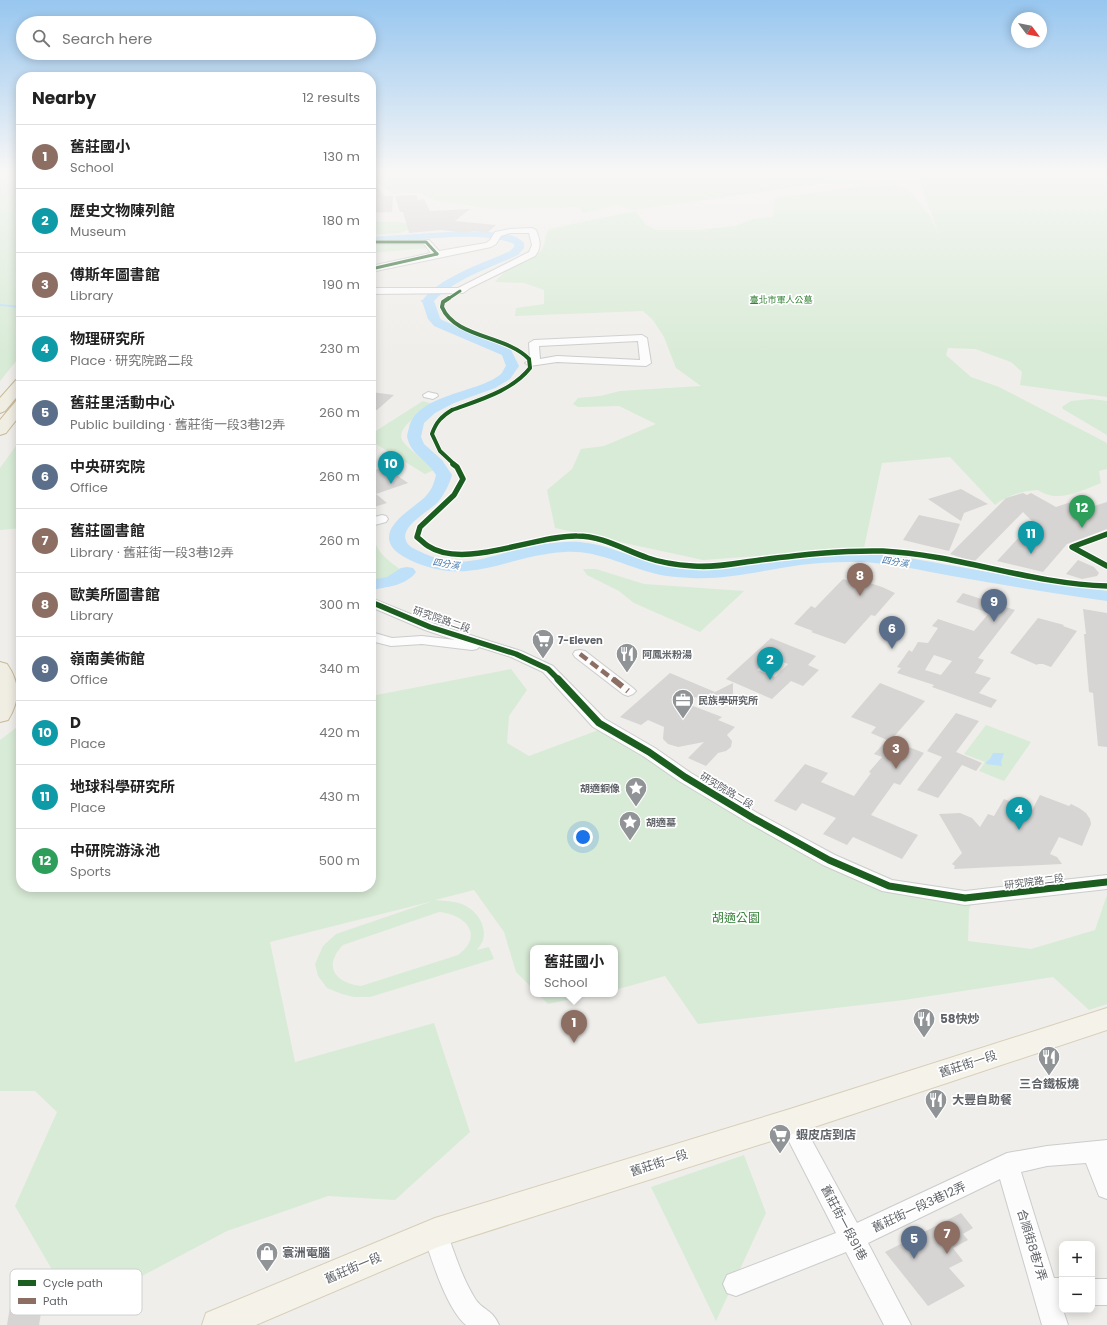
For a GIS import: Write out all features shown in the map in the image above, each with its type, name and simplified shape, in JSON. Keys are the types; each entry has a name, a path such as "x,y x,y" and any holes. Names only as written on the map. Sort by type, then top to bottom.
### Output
{"highway":[{"path":"0,398 16,383"},
{"path":"0,408 16,389"},
{"path":"0,430 16,410"},
{"path":"0,668 6,679 7,691 5,705 0,716"}],"main road":[{"name":"舊莊街一段","path":"218,1325 435,1233 790,1122 1107,1019"}],"street":[{"path":"376,268 437,254 488,245 494,242 497,237 506,233"},
{"path":"376,290 460,291 467,286 532,254 536,250 537,245 533,233"},
{"path":"376,242 426,242 437,254"},
{"path":"581,341 584,360"},
{"path":"581,341 614,350 584,360 551,360 532,363 534,343 551,342 581,341"},
{"path":"551,342 551,360"},
{"name":"研究院路二段","path":"376,604 430,627 516,654 548,669 599,723 649,752 686,777 753,818 829,860 889,886 965,898 1107,882"},
{"name":"研究院路二段","path":"376,638 391,642 422,640 459,646 489,645"},
{"path":"580,654 628,691"},
{"name":"舊莊街一段91巷","path":"790,1122 898,1325"},
{"path":"1100,1150 1107,1188"},
{"name":"舊莊街一段3巷12弄","path":"736,1284 852,1238 1008,1164 1047,1156 1100,1150"},
{"name":"合順街8巷7弄","path":"1008,1164 1054,1291 1055,1325"},
{"path":"435,1233 449,1273 468,1310 486,1325"},
{"path":"1095,1292 1107,1292"}],"green space":[{"path":"0,233 16,233 16,361 0,381"},
{"path":"376,233 400,233 376,235"},
{"name":"臺北市軍人公墓","path":"547,233 938,233 939,236 938,233 1107,233 1107,397 1020,385 1022,372 1011,362 975,349 948,348 946,355 971,377 999,387 1107,443 1107,469 1099,471 1101,483 1078,492 1062,496 1045,494 1038,490 1026,491 1010,496 995,505 950,457 882,463 864,548 703,560 555,528 547,490 572,469 581,449 604,446 656,424 619,406 578,407 573,404 578,398 600,396 620,391 701,386 676,368 664,337 653,320 643,311 515,316 516,308 544,304 544,290 524,283 495,282 502,274 517,264 538,254 543,248"},
{"path":"376,243 422,243 429,248 376,253"},
{"path":"1091,399 1107,401 1107,435 1062,407 1071,401"},
{"path":"423,401 433,404 412,419 407,424 401,435 404,443 434,470 425,474 376,444 376,431"},
{"path":"16,446 16,528 0,530 0,468"},
{"path":"376,544 380,552 401,570 376,588"},
{"path":"583,569 596,569 644,584 744,591 700,632 634,603 619,591 587,575"},
{"name":"胡適公園","path":"511,669 527,690 509,716 507,743 529,756 604,728 822,862 972,902 969,910 968,941 1031,949 1095,930 1107,895 1107,1004 1089,1010 1053,977 904,1000 698,1024 665,976 618,989 618,945 530,945 530,986 516,972 504,932 474,890 435,900 459,903 474,912 480,920 484,930 483,940 477,950 489,947 494,959 370,997 354,997 327,988 318,976 315,964 323,946 336,934 433,901 270,942 295,1062 434,1023 470,1132 395,1200 328,1196 227,1231 142,1276 142,1269 52,1269 15,1206 57,1112 35,1091 0,1091 0,740 16,728 16,892 376,892 376,695","holes":["439,912 457,917 464,921 471,933 470,940 466,947 458,955 361,986 345,981 339,978 335,973 333,960 343,945"]},
{"path":"986,725 1031,742 1004,781 979,771 985,762 964,754"},
{"path":"541,997 581,997 548,1004"},
{"path":"744,1155 766,1213 716,1321 651,1187"}],"water":[{"path":"993,753 1004,753 1001,762 1002,766 986,764"}],"building":[{"path":"376,393 394,395 377,410"},
{"path":"385,467 408,483 376,494 376,470"},
{"path":"961,489 988,504 964,513 961,521 928,499"},
{"path":"1023,493 1027,495 1031,493 1056,507 1074,501 1091,507 1107,502 1107,529 1067,544 1043,572 997,561 1033,522 1023,512 974,562 950,554 1006,498"},
{"path":"376,494 387,503 376,506"},
{"path":"919,515 960,524 949,551 903,540"},
{"path":"1078,560 1094,567 1099,573 1097,576 1082,579 1066,574"},
{"path":"852,577 895,593 875,616 871,615 845,644 811,632 813,631 794,624 811,606 815,608 843,579 849,581"},
{"path":"963,593 1015,610 978,658 984,660 975,673 991,678 979,693 997,700 991,708 932,687 934,685 897,673 901,668 897,667 909,650 912,652 918,642 928,643 938,628 932,626 938,619 974,631 989,613 956,602","holes":["934,655 952,661 941,675 925,670"]},
{"path":"1083,609 1107,613 1107,747 1098,746 1093,693 1089,692"},
{"path":"1038,618 1064,625 1063,626 1077,631 1051,667 1043,664 1037,665 1010,653"},
{"path":"771,638 816,656 808,665 819,670 803,686 791,681 772,699 726,679","holes":["770,657 788,664 775,677 757,670"]},
{"name":"民族學研究所","path":"670,673 715,692 733,683 733,703 673,694 672,698 722,717 718,720 735,727 727,735 732,741 731,747 726,751 718,753 706,766 688,758 704,742 678,747 668,744 663,739 664,727 648,720 641,725 620,717"},
{"path":"880,683 925,701 891,740 924,753 900,785 894,783 871,815 918,835 902,859 853,837 847,845 823,834 836,818 802,803 796,811 774,801 805,764 828,773 821,782 854,796 871,773 869,772 882,757 874,754 887,740 871,733 876,727 851,717"},
{"path":"956,713 979,721 956,752 982,763 976,771 962,765 938,798 917,790 942,757 927,751"},
{"path":"1040,795 1069,806 1071,804 1086,813 1090,819 1091,824 1082,846 1059,837 1050,854 1057,857 1062,864 954,869 955,866 952,864 962,853 939,814 960,813 972,818 980,827 988,814 994,816 1004,799 1032,810"},
{"path":"961,1213 973,1228 963,1234 968,1240 953,1248 963,1261 949,1268 965,1286 928,1306 885,1252"},
{"path":"10,1307 10,1315 41,1315 39,1325 7,1325"}],"waterway":[{"name":"四分溪","path":"376,240 448,235 491,235 508,238 519,243 519,248 514,253 444,287 428,301 434,319 438,323 507,353 512,366 506,376 490,385 449,400 430,410 417,422 414,437 417,445 440,468 444,475 441,486 432,499 402,524 397,534 398,543 404,550 426,561 449,566 464,567 487,564 518,554 564,547 579,547 600,550 655,569 691,573 726,572 802,560 851,557 883,559 1042,587 1107,596"},
{"name":"四分溪","path":"422,301 428,301"},
{"path":"0,305 16,307"},
{"path":"376,584 392,581 407,572"}],"marked path":[{"path":"580,654 628,691"}],"cycle path":[{"path":"376,242 426,242 437,254"},
{"path":"376,268 437,254"},
{"path":"460,291 443,302 442,307 445,314 452,322 501,342 523,354 529,359 530,368 524,376 512,384 497,392 452,410 440,418 435,425 432,434 440,451 457,467 463,479 454,495 420,527 417,537 429,547 442,552 473,554 553,537 584,536 603,540 658,561 700,567 722,566 811,554 880,551 949,559 1061,582 1107,586"},
{"path":"1107,534 1072,547 1107,566"},
{"path":"376,604 430,627 516,654 548,669 599,723 649,752 685,777 753,818 829,860 889,886 965,898 1107,882"}],"place":[{"name":"D","path":"391,484"},
{"name":"中研院游泳池","path":"1082,528"},
{"name":"地球科學研究所","path":"1031,554"},
{"name":"歐美所圖書館","path":"860,596"},
{"name":"嶺南美術館","path":"994,622"},
{"name":"中央研究院","path":"892,649"},
{"name":"7-Eleven","path":"543,660"},
{"name":"阿鳳米粉湯","path":"627,674"},
{"name":"歷史文物陳列館","path":"770,680"},
{"name":"民族學研究所","path":"683,720"},
{"name":"傅斯年圖書館","path":"896,769"},
{"name":"胡適銅像","path":"636,808"},
{"name":"物理研究所","path":"1019,830"},
{"name":"胡適墓","path":"630,842"},
{"name":"58快炒","path":"924,1038"},
{"name":"舊莊國小","path":"574,1043"},
{"name":"三合鐵板燒","path":"1049,1076"},
{"name":"大豐自助餐","path":"936,1120"},
{"name":"蝦皮店到店","path":"780,1154"},
{"name":"舊莊圖書館","path":"947,1254"},
{"name":"舊莊里活動中心","path":"914,1259"},
{"name":"寰洲電腦","path":"267,1272"}]}
